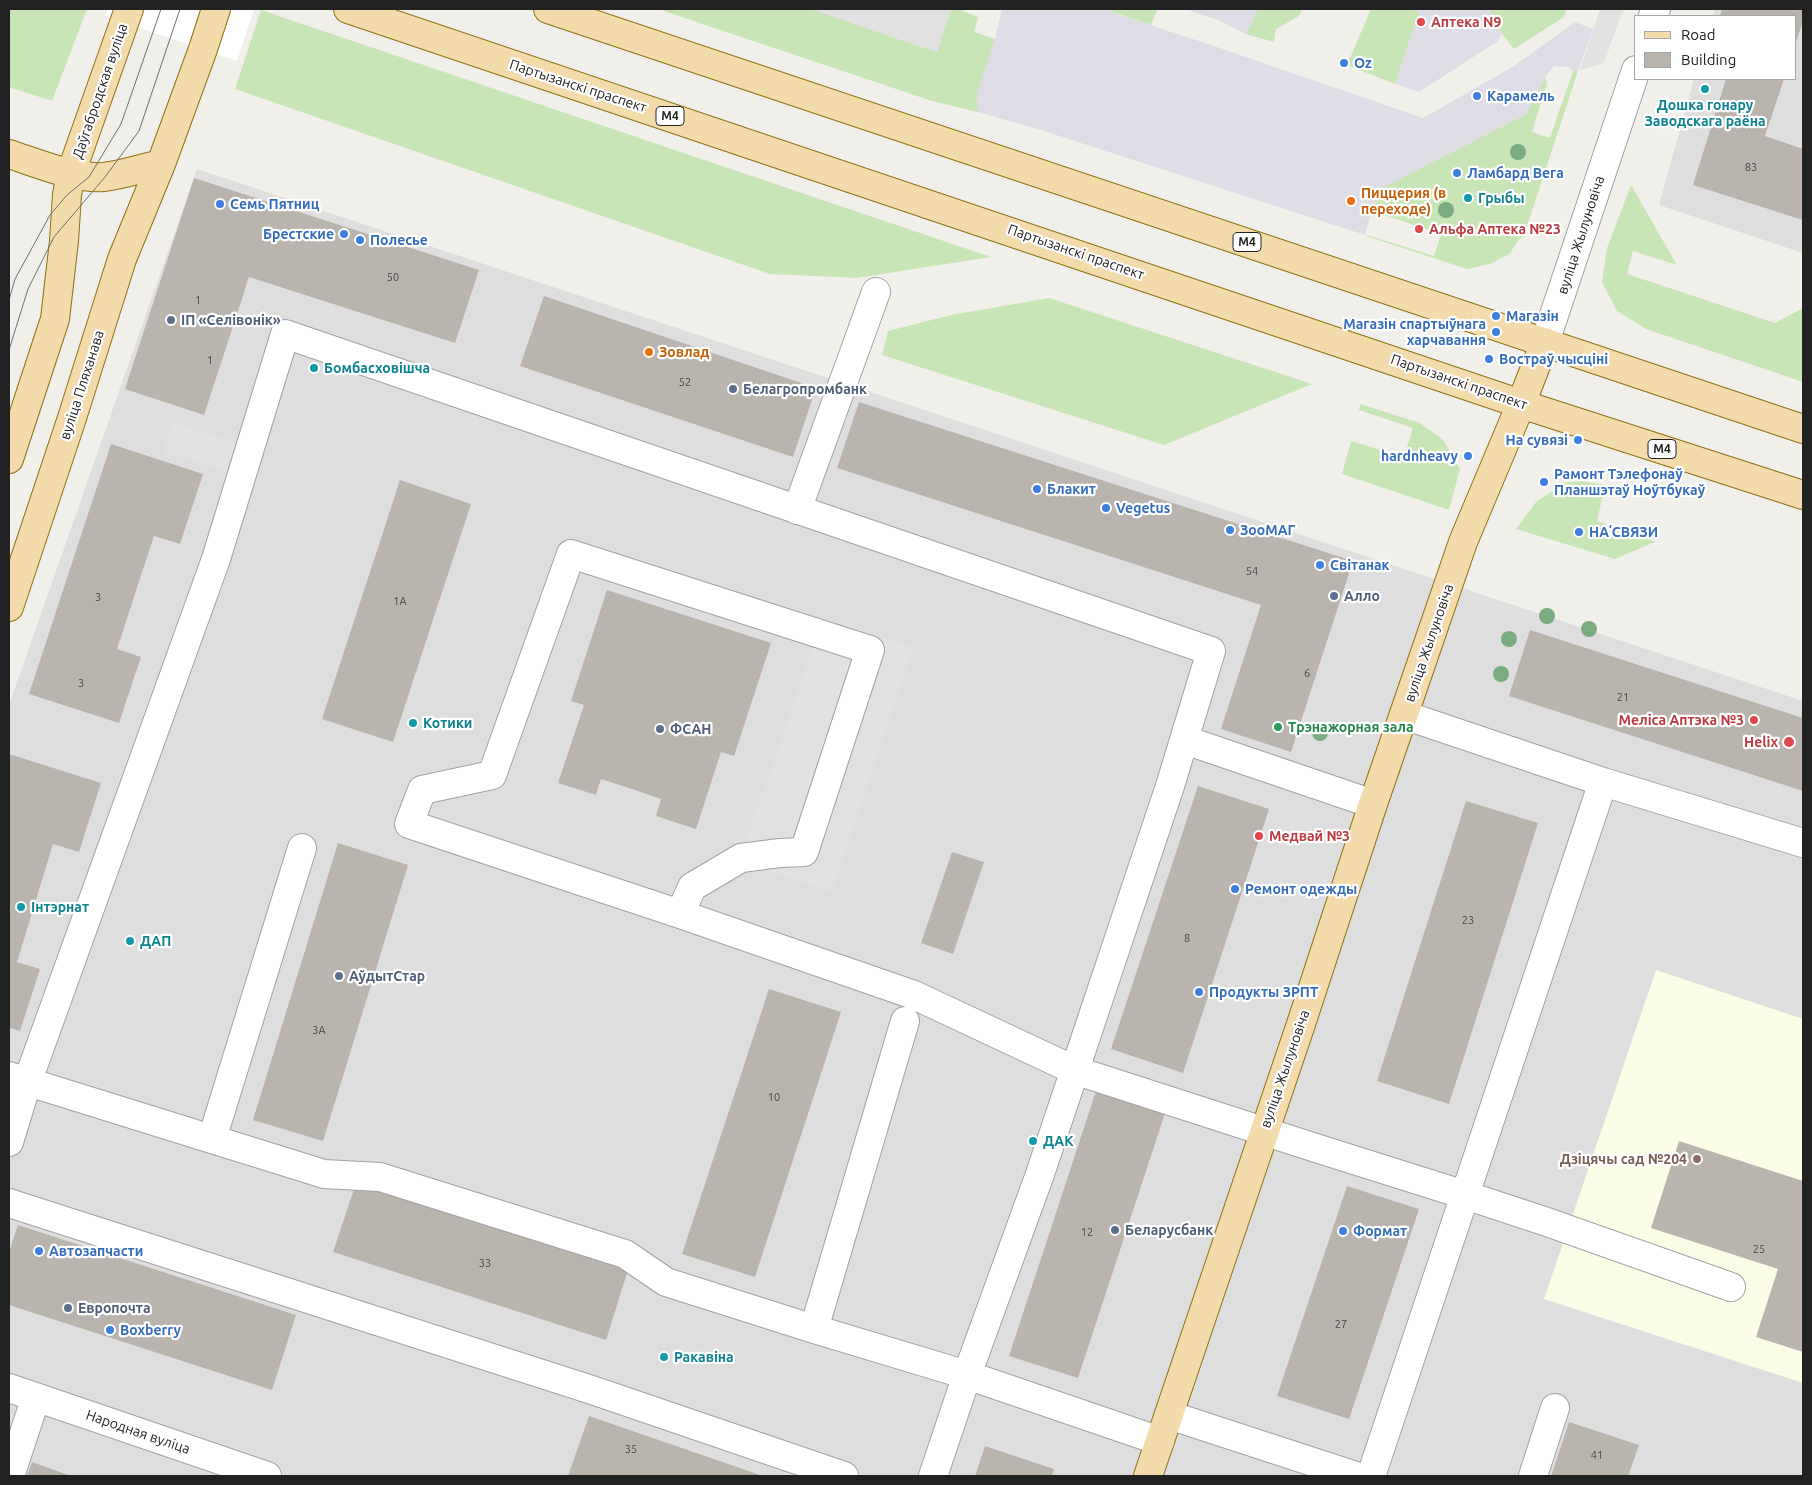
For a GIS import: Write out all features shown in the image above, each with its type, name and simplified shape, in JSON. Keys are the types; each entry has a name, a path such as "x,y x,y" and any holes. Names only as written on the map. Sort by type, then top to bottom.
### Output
{"main road":[{"path":"9,154 89,177 105,177 161,164 216,9"},
{"name":"Партызанскі праспект","path":"348,9 1521,404 1803,495"},
{"name":"М4","path":"548,9 1803,429"},
{"name":"Даўгабродская вуліца","path":"71,173 126,16"},
{"name":"вуліца Пляханава","path":"9,607 72,418 122,259 161,164"},
{"path":"9,459 54,319 71,173"},
{"name":"вуліца Жылуновіча","path":"1148,1476 1373,804 1463,542 1545,342"}],"street":[{"name":"вуліца Жылуновіча","path":"1545,342 1634,76"},
{"path":"797,510 876,292"},
{"path":"9,1142 18,1079 216,559 284,334 1211,650 1185,740 1040,1174 967,1375 933,1476"},
{"path":"680,914 692,887 741,858 804,852 870,650 572,554 492,775 422,790 409,824 914,994 1074,1070 1465,1194 1731,1287"},
{"path":"1404,715 1603,782 1803,843"},
{"path":"1185,740 1373,804"},
{"path":"1371,1476 1603,782"},
{"path":"212,1139 302,848"},
{"path":"814,1329 904,1021"},
{"path":"18,1079 324,1174 380,1177 616,1251 625,1254 666,1282 967,1375 1160,1441"},
{"path":"9,1203 592,1390 844,1476"},
{"name":"Народная вуліца","path":"9,1388 267,1476"},
{"path":"10,1476 36,1398"},
{"path":"1534,1476 1555,1408"},
{"path":"1169,1415 1356,1476"}],"shaded area":[{"path":"811,9 951,9 937,52"},
{"path":"1002,9 1101,9 1423,118 1514,66 1575,22 1593,29 1578,71 1573,71 1568,67 1554,66 1545,77 1526,114 1378,190 1365,235 1041,130 978,112 977,94 995,39"},
{"path":"1191,9 1258,9 1246,34 1218,20 1190,11"},
{"path":"1410,9 1489,9 1502,34 1498,41 1419,92 1395,84 1419,12"},
{"path":"1600,9 1623,9 1604,63 1580,70"},
{"path":"1715,9 1803,9 1803,253 1659,205 1694,80 1797,80 1797,15 1713,15"},
{"path":"197,169 1803,701 1803,1476 9,1476 9,705"},
{"path":"172,423 246,446 237,475 163,452"},
{"path":"822,620 914,648 832,893 739,861"},
{"name":"Дзіцячы сад №204","path":"1656,970 1803,1019 1803,1383 1544,1299"}],"green space":[{"path":"9,9 87,9 52,101 9,87"},
{"path":"658,9 811,9 937,52 951,9 962,9 978,17 974,32 995,39 977,94 978,112 932,101"},
{"path":"1103,9 1156,9 1157,10 1151,25"},
{"path":"1258,9 1302,9 1299,16 1276,29 1274,42 1246,34"},
{"path":"1371,9 1421,9 1395,84 1347,65"},
{"path":"1489,9 1566,9 1564,17 1514,49 1502,34"},
{"path":"261,10 991,257 856,278 770,274 235,89"},
{"path":"1573,71 1578,71 1525,232 1509,254 1490,264 1467,269 1366,236 1434,256 1441,234 1372,211 1378,190 1526,114 1545,77 1547,83 1532,132 1550,138"},
{"path":"1631,185 1677,265 1633,251 1627,274 1775,323 1803,308 1803,382 1646,329 1617,311 1602,282 1607,248"},
{"path":"1049,298 1312,384 1164,445 882,355 888,331 951,315"},
{"path":"1360,404 1420,423 1443,440 1460,469 1449,510 1342,474 1351,441 1404,457 1413,428 1359,410"},
{"path":"1583,481 1605,485 1597,521 1655,542 1615,559 1516,529 1536,502 1566,482"}],"pier":[{"path":"108,9 254,9 237,61 105,16"}],"building":[{"path":"1722,9 1803,9 1803,21 1797,39 1797,15 1720,15"},
{"path":"1726,80 1784,80 1765,136 1803,149 1803,220 1693,185"},
{"path":"194,178 479,270 455,343 249,277 204,415 125,389"},
{"path":"544,296 816,388 793,457 520,366"},
{"path":"859,402 1353,561 1291,752 1221,729 1261,605 837,468"},
{"path":"111,444 203,474 180,544 154,536 117,649 141,657 119,723 29,694"},
{"path":"400,480 471,504 393,742 322,719"},
{"name":"ФСАН","path":"607,590 771,643 734,756 721,752 696,829 656,816 661,799 632,789 601,779 596,795 558,783 584,705 571,701"},
{"path":"1530,630 1803,718 1803,791 1509,696"},
{"name":"Інтэрнат","path":"9,754 101,783 79,852 53,844 17,962 40,969 20,1031 9,1028"},
{"path":"1198,786 1269,809 1183,1073 1111,1049"},
{"path":"1466,801 1538,823 1449,1104 1377,1081"},
{"path":"338,843 408,865 323,1141 253,1120"},
{"path":"952,852 984,862 953,954 921,943"},
{"path":"769,989 841,1012 755,1277 682,1254"},
{"path":"1097,1088 1166,1110 1078,1378 1009,1356"},
{"path":"1679,1141 1803,1181 1803,1352 1756,1337 1778,1269 1651,1228"},
{"path":"356,1183 628,1270 606,1340 333,1252"},
{"path":"1347,1186 1419,1209 1349,1419 1277,1396"},
{"path":"18,1225 296,1315 272,1390 9,1305 9,1252"},
{"path":"589,1416 763,1476 568,1476"},
{"path":"1569,1422 1639,1445 1628,1476 1551,1476"},
{"path":"985,1446 1054,1469 1052,1476 975,1476"},
{"path":"32,1462 71,1476 27,1476"}],"tram line":[{"path":"9,300 15,279 50,215 67,195 89,177 121,124 161,9"},
{"path":"9,350 28,289 54,237 105,177 139,131 180,9"}],"place":[{"name":"Аптека N9","path":"1421,22"},
{"name":"Oz","path":"1344,63"},
{"name":"Дошка гонару Заводскага раёна","path":"1705,89"},
{"name":"Карамель","path":"1477,96"},
{"name":"Ламбард Вега","path":"1457,173"},
{"name":"Грыбы","path":"1468,198"},
{"name":"Пиццерия (в переходе)","path":"1351,201"},
{"name":"Семь Пятниц","path":"220,204"},
{"name":"Альфа Аптека №23","path":"1419,229"},
{"name":"Брестские","path":"344,234"},
{"name":"Полесье","path":"360,240"},
{"name":"Магазін","path":"1496,316"},
{"name":"ІП «Селівонік»","path":"171,320"},
{"name":"Магазін спартыўнага харчавання","path":"1496,332"},
{"name":"Зовлад","path":"649,352"},
{"name":"Востраў чысціні","path":"1489,359"},
{"name":"Бомбасховішча","path":"314,368"},
{"name":"Белагропромбанк","path":"733,389"},
{"name":"На сувязі","path":"1578,440"},
{"name":"hardnheavy","path":"1468,456"},
{"name":"Рамонт Тэлефонаў Планшэтаў Ноўтбукаў","path":"1544,482"},
{"name":"Блакит","path":"1037,489"},
{"name":"Vegetus","path":"1106,508"},
{"name":"ЗооМАГ","path":"1230,530"},
{"name":"НАʼСВЯЗИ","path":"1579,532"},
{"name":"Світанак","path":"1320,565"},
{"name":"Алло","path":"1334,596"},
{"name":"Меліса Аптэка №3","path":"1754,720"},
{"name":"Котики","path":"413,723"},
{"name":"Трэнажорная зала","path":"1278,727"},
{"name":"ФСАН","path":"660,729"},
{"name":"Helix","path":"1789,742"},
{"name":"Медвай №3","path":"1259,836"},
{"name":"Ремонт одежды","path":"1235,889"},
{"name":"Інтэрнат","path":"21,907"},
{"name":"ДАП","path":"130,941"},
{"name":"АўдытСтар","path":"339,976"},
{"name":"Продукты ЗРПТ","path":"1199,992"},
{"name":"ДАК","path":"1033,1141"},
{"name":"Дзіцячы сад №204","path":"1697,1159"},
{"name":"Беларусбанк","path":"1115,1230"},
{"name":"Формат","path":"1343,1231"},
{"name":"Автозапчасти","path":"39,1251"},
{"name":"Европочта","path":"68,1308"},
{"name":"Boxberry","path":"110,1330"},
{"name":"Ракавіна","path":"664,1357"}]}
